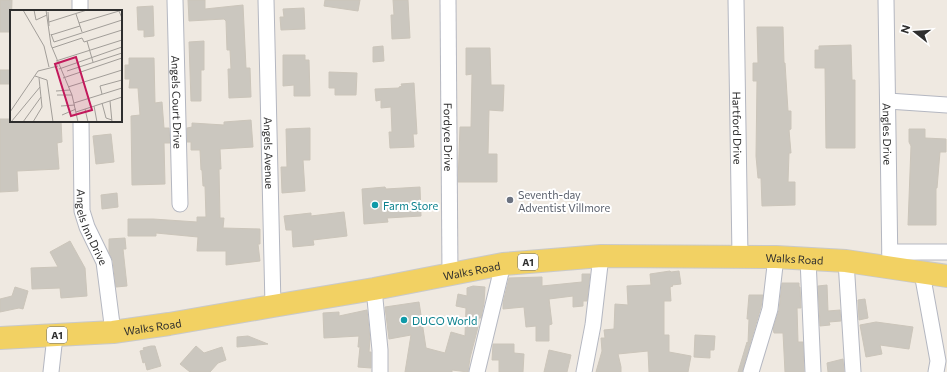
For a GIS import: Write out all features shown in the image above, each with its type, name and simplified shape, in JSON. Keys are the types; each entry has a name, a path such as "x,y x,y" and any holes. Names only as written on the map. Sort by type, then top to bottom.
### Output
{"main road":[{"name":"Walks Road","path":"0,338 113,332 169,324 374,289 503,264 601,256 740,256 846,261 890,260 922,273 947,276"}],"street":[{"name":"Angels Court Drive","path":"175,0 180,204"},
{"name":"Angels Avenue","path":"266,0 273,306"},
{"name":"Fordyce Drive","path":"448,0 450,274"},
{"name":"Hartford Drive","path":"736,0 740,256"},
{"name":"Angles Drive","path":"886,0 890,260"},
{"path":"888,101 947,105"},
{"name":"Angels Inn Drive","path":"81,122 82,211 86,227 104,262 113,332"},
{"path":"890,260 947,252"},
{"path":"584,372 593,325 601,256"},
{"path":"751,372 770,309 776,257"},
{"path":"808,259 813,372"},
{"path":"846,261 853,372"},
{"path":"477,372 503,264"},
{"path":"922,273 938,361 936,372"},
{"path":"374,289 380,350 380,372"},
{"path":"51,372 55,336"}],"building":[{"path":"0,0 12,0 12,10 10,10 10,32 0,32"},
{"path":"188,0 205,0 205,9 243,5 246,68 250,68 251,97 229,98 228,69 231,69 230,50 227,50 226,21 224,19 189,21"},
{"path":"325,0 360,0 358,11 324,6"},
{"path":"393,0 408,0 410,38 392,39 391,15 394,15"},
{"path":"153,6 154,36 144,37 144,30 138,30 137,7"},
{"path":"304,8 305,29 281,30 280,17 284,17 283,9"},
{"path":"757,27 783,27 788,111 791,111 791,129 789,130 791,153 789,153 788,182 795,182 795,205 762,206 761,178 758,178 756,156 757,81 753,81 753,63 758,63"},
{"path":"204,41 204,70 201,70 201,101 191,101 189,42"},
{"path":"851,45 852,80 855,80 855,148 826,148 825,68 815,68 815,50 819,50 819,46"},
{"path":"383,46 384,61 373,62 373,47"},
{"path":"466,48 490,48 491,85 504,85 503,111 489,110 488,154 497,154 497,182 458,182 460,127 471,127 472,74 466,75"},
{"path":"283,55 305,55 305,60 309,60 310,96 294,96 294,85 283,86"},
{"path":"129,58 154,58 155,103 162,102 164,128 169,128 170,143 164,143 165,184 132,185 131,116 140,115 138,88 129,88 130,79 125,79 125,65 129,65"},
{"path":"0,70 10,70 10,84 0,84"},
{"path":"329,72 357,73 356,95 335,95 335,88 329,88"},
{"path":"414,83 417,134 413,134 414,147 390,148 389,132 392,132 391,107 381,108 381,100 376,101 375,89 399,88 402,86 401,84"},
{"path":"0,119 10,119 10,122 61,122 62,142 57,143 59,169 17,171 18,191 0,192"},
{"path":"251,120 253,147 220,149 220,218 224,218 223,228 260,229 260,244 258,244 260,261 226,265 226,251 197,251 198,237 156,233 156,236 128,236 128,219 197,222 197,217 206,217 205,186 203,186 200,150 191,150 191,142 187,142 187,128 192,127 192,123 224,125 224,122"},
{"path":"310,128 310,160 303,160 305,191 282,193 281,167 287,167 286,129"},
{"path":"909,129 925,129 925,138 946,139 946,152 940,152 936,188 936,225 908,225 911,146 909,142"},
{"path":"111,134 114,162 96,164 93,136"},
{"path":"385,187 386,189 420,187 421,216 387,218 388,222 364,224 362,189"},
{"path":"117,193 118,207 102,209 101,195"},
{"path":"344,212 347,236 313,240 314,245 293,247 292,230 286,230 284,216 311,213 311,216"},
{"path":"125,238 126,249 123,249 127,286 116,287 113,261 109,252 109,239"},
{"path":"70,241 85,268 87,296 61,298 60,288 32,289 31,268 58,267 50,252"},
{"path":"679,271 681,284 672,285 673,286 670,287 671,301 664,301 664,335 669,335 669,352 691,356 688,372 649,372 648,351 618,354 621,372 596,372 602,351 601,338 605,338 604,330 614,329 615,304 628,305 627,286 651,285 650,274"},
{"path":"582,274 590,274 587,301 583,301 583,306 573,307 573,296 549,299 552,324 549,325 549,341 536,341 536,326 526,327 524,307 503,309 509,278 542,277 542,286 582,282"},
{"path":"782,283 799,283 800,287 801,308 797,308 798,342 803,342 804,372 785,372 783,333 774,333 773,329 779,310"},
{"path":"827,285 828,311 840,310 841,321 829,322 830,325 820,326 818,286"},
{"path":"473,286 485,287 481,318 479,318 468,372 452,370 452,372 405,372 411,335 389,339 385,307 419,302 426,348 445,353 451,332 465,336 466,308 456,306 458,294 467,296 467,288"},
{"path":"15,287 28,291 23,309 19,308 0,312 0,299 12,296"},
{"path":"749,295 763,295 761,307 742,372 738,372 747,342 748,343 749,319 747,319"},
{"path":"865,299 868,318 859,320 858,300"},
{"path":"367,310 371,368 358,367 360,347 358,347 359,336 324,338 323,313 339,312 339,316"},
{"path":"876,322 913,327 909,349 880,345 882,354 866,357 860,325"},
{"path":"695,335 715,336 714,350 710,350 710,358 694,357"},
{"path":"248,336 268,344 237,347 237,337"},
{"path":"493,344 514,344 514,353 524,354 523,372 499,372 499,360 492,360"},
{"path":"155,346 161,366 147,370 145,362 143,363 140,351 144,350 143,348"},
{"path":"196,346 204,353 222,347 226,360 218,363 210,372 190,372 180,364"},
{"path":"549,350 571,355 567,372 544,372"},
{"path":"843,359 844,372 828,372 827,363"}],"place":[{"name":"Seventh-day Adventist Villmore","path":"510,200"},
{"name":"Farm Store","path":"375,205"},
{"name":"DUCO World","path":"404,320"}]}
